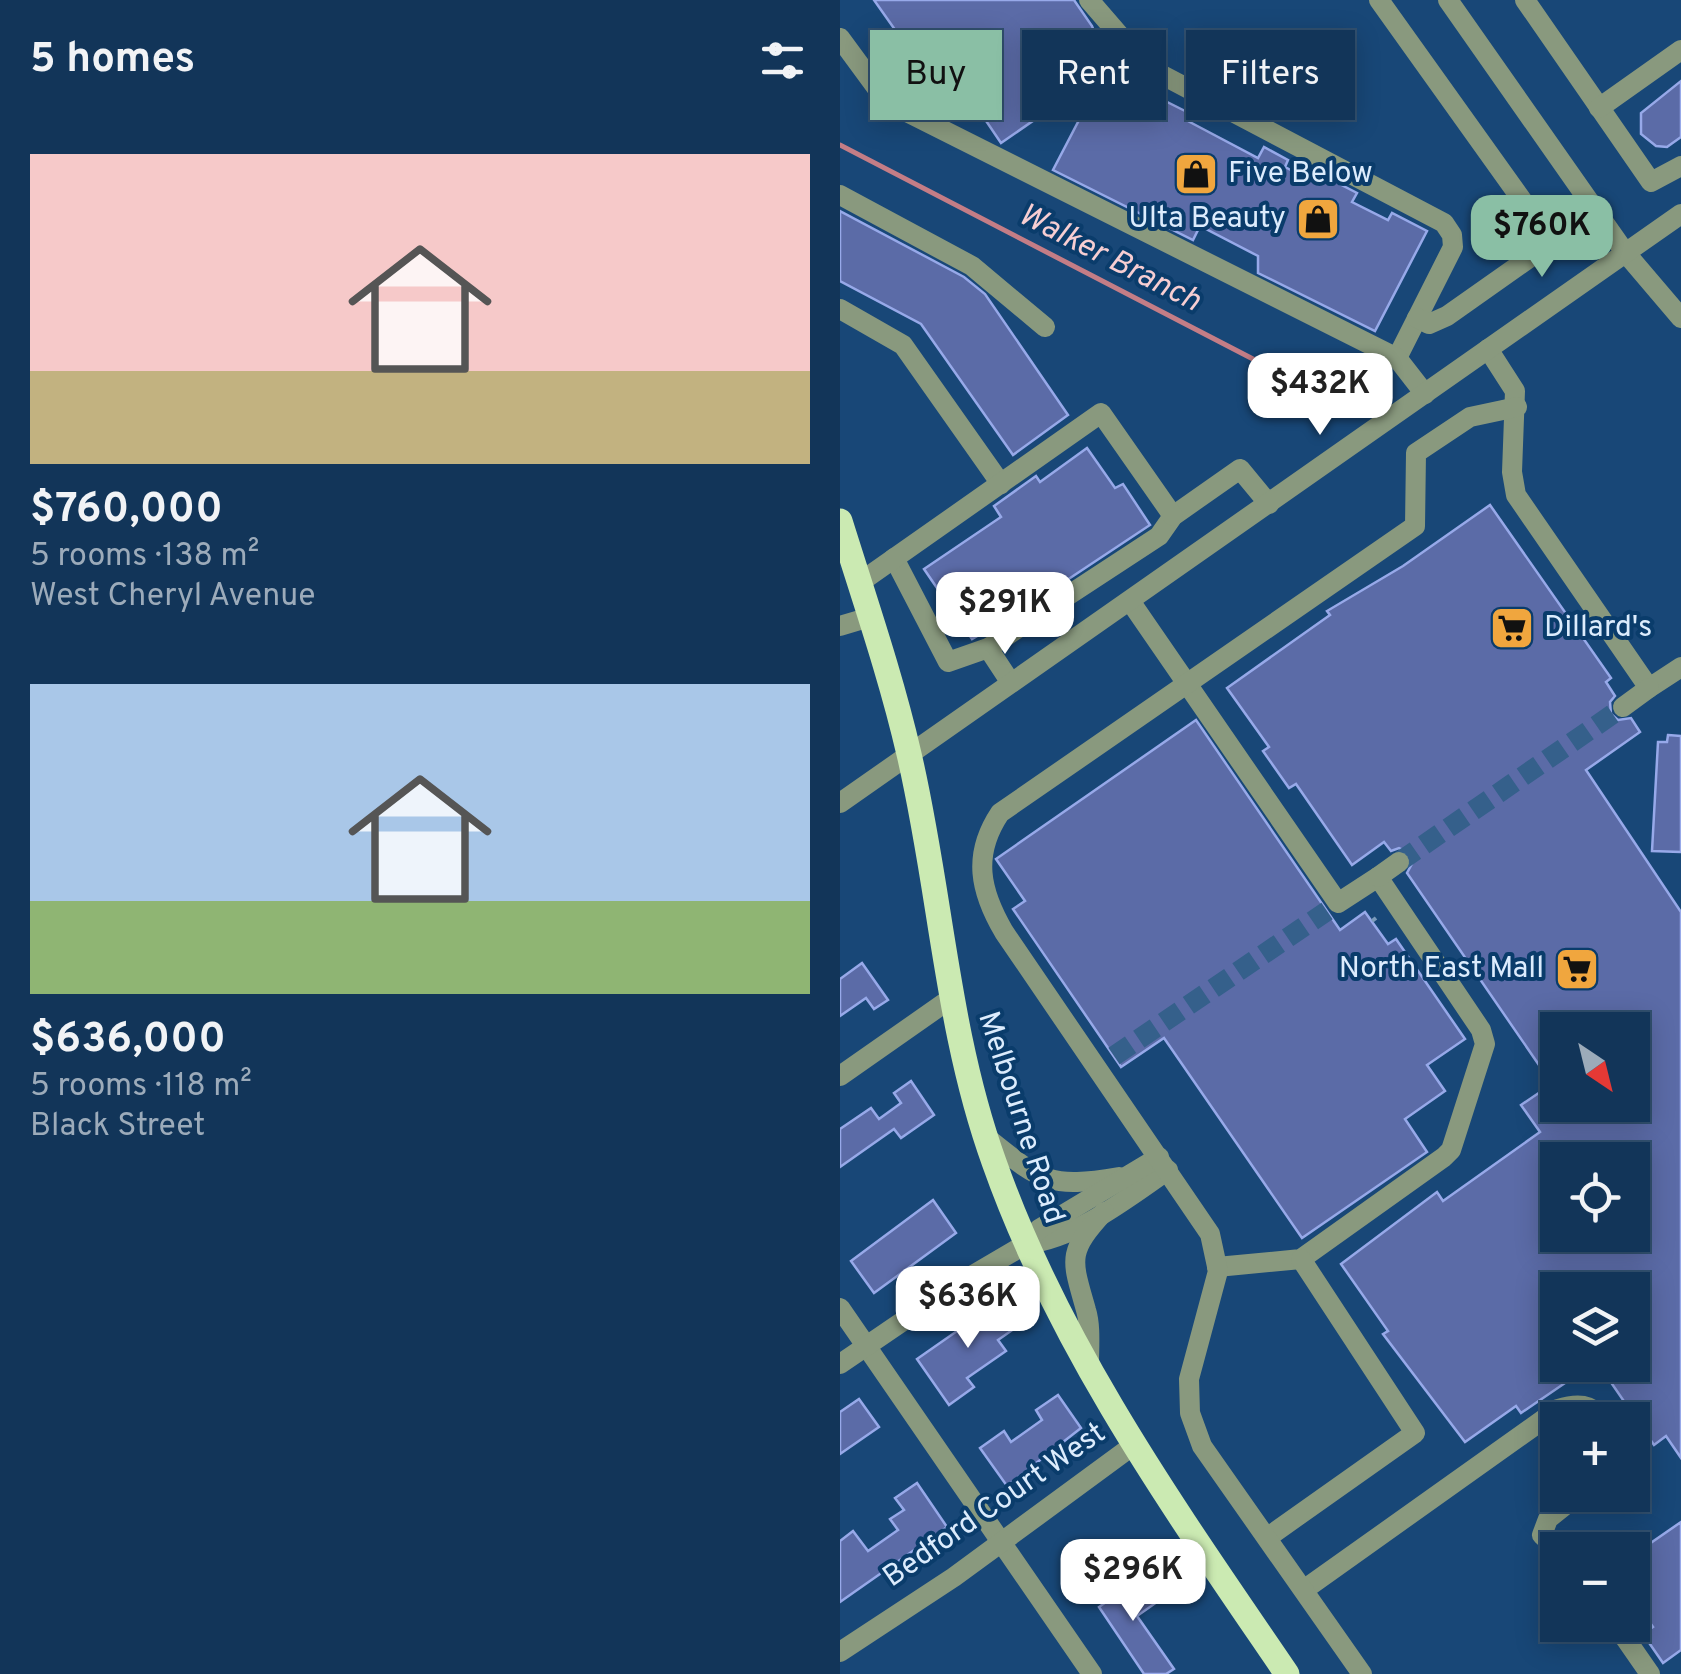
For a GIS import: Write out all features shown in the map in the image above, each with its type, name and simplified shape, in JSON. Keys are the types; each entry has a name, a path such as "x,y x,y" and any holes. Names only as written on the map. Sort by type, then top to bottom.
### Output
{"main road":[{"name":"Melbourne Road","path":"840,521 909,755 962,1060 1026,1244 1090,1371 1286,1674"}],"street":[{"path":"1090,0 1147,67 1444,224 1452,235 1453,247 1397,358"},
{"path":"1379,0 1552,242 1446,316 1429,324 1417,318"},
{"path":"1448,0 1624,251 1681,318"},
{"path":"1525,0 1652,182 1681,166"},
{"path":"840,38 888,102 1397,358 1425,394"},
{"path":"1599,108 1681,50"},
{"path":"840,195 972,266 1045,327"},
{"path":"840,803 1681,214"},
{"path":"840,308 903,345 1000,484"},
{"path":"1488,349 1515,391 1512,472 1516,494 1649,688"},
{"path":"1362,1674 1268,1537 1212,1464 1190,1413 1189,1378 1218,1267 1210,1234 1163,1164 1106,1062 992,912 981,885 982,852 1000,813 1415,526 1416,453 1470,417 1517,407"},
{"path":"859,583 1100,413 1173,516"},
{"path":"894,558 948,662 988,648 1159,536 1173,516 1240,469 1269,504"},
{"path":"1159,536 1179,567"},
{"path":"1130,601 1332,907 1400,862"},
{"path":"840,626 870,617"},
{"path":"988,648 1011,684"},
{"path":"1623,707 1681,667"},
{"path":"1218,1267 1301,1259 1451,1150 1485,1044 1475,1016 1378,877"},
{"path":"840,1076 950,999"},
{"path":"986,1137 1022,1166 1054,1183 1131,1175"},
{"path":"840,1364 1026,1244 1039,1229 1131,1175 1163,1164"},
{"path":"1090,1371 1088,1313 1072,1269 1080,1240 1104,1212 1163,1164"},
{"path":"1026,1244 1046,1242 1104,1212"},
{"path":"1268,1537 1415,1433 1301,1259"},
{"path":"840,1308 1092,1674"},
{"path":"1305,1589 1540,1422"},
{"name":"Bedford Court West","path":"840,1652 1001,1543 1135,1444"},
{"path":"1628,1642 1650,1674"}],"building":[{"path":"874,0 1074,0 1094,30 1022,30 1022,120 1034,120 1001,143 985,120 1002,120 1002,30 895,30"},
{"path":"1681,81 1681,137 1667,147 1656,146 1641,134 1641,113"},
{"path":"1166,102 1186,112 1186,120 1258,158 1264,147 1288,160 1285,167 1318,184 1322,175 1357,193 1352,202 1388,220 1392,213 1427,231 1375,331 1258,273 1258,256 1200,226 1193,240 1053,170 1079,120 1166,120"},
{"path":"840,211 964,277 985,294 1068,415 1013,455 921,324 840,281"},
{"path":"1087,448 1115,488 1123,484 1150,525 1058,586 1051,575 1014,602 1020,611 972,639 924,569 1001,517 994,506 1036,476 1040,482"},
{"name":"North East Mall","path":"1490,505 1611,678 1606,682 1615,696 1610,702 1611,714 1618,720 1631,718 1640,732 1586,770 1681,912 1681,1458 1666,1436 1654,1445 1650,1439 1650,1402 1624,1402 1611,1382 1650,1382 1650,1272 1540,1272 1540,1382 1565,1383 1521,1413 1516,1406 1465,1442 1383,1334 1388,1331 1341,1264 1437,1192 1443,1201 1540,1132 1521,1105 1540,1092 1540,1122 1650,1122 1650,1012 1540,1012 1540,1067 1407,873 1413,862 1410,853 1399,848 1391,851 1384,842 1352,865 1296,784 1289,788 1263,751 1269,747 1227,688 1330,615 1327,611 1403,566"},
{"path":"1196,720 1340,930 1365,912 1388,944 1396,939 1465,1039 1427,1065 1445,1091 1405,1119 1427,1152 1302,1238 1164,1038 1121,1067 1013,909 1025,901 996,859"},
{"path":"1668,735 1681,736 1681,852 1652,851 1658,742 1667,742"},
{"path":"862,963 888,1000 874,1009 866,998 840,1016 840,979"},
{"path":"911,1081 934,1115 901,1138 894,1129 840,1167 840,1129 871,1108 879,1119 901,1103 894,1093"},
{"path":"933,1200 956,1233 874,1293 851,1261"},
{"path":"1003,1299 1021,1324 998,1340 1006,1351 967,1378 974,1387 949,1405 917,1359"},
{"path":"1058,1395 1081,1428 1007,1486 980,1448 1004,1431 1011,1442 1042,1420 1036,1410"},
{"path":"859,1399 879,1427 840,1454 840,1412"},
{"path":"917,1483 947,1527 840,1602 840,1541 853,1531 868,1551 898,1530 890,1519 904,1510 895,1498"},
{"path":"1681,1522 1681,1650 1663,1663 1649,1642 1653,1627 1650,1544"},
{"path":"1120,1572 1136,1595 1148,1588 1157,1602 1137,1616 1174,1669 1166,1674 1144,1674 1099,1607 1109,1600 1099,1586"}],"waterway":[{"name":"Walker Branch","path":"840,145 1357,413"}],"tunnel":[{"path":"1399,862 1623,707"},
{"path":"1114,1056 1327,911"}],"place":[{"name":"Five Below","path":"1196,174"},
{"name":"Ulta Beauty","path":"1318,219"},
{"name":"Dillard's","path":"1512,628"},
{"name":"North East Mall","path":"1577,969"}]}
